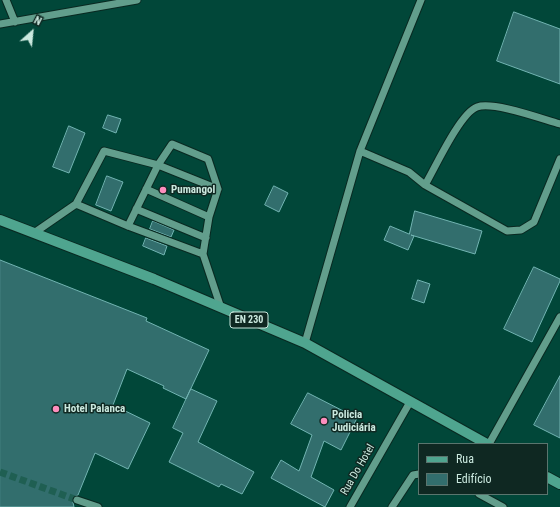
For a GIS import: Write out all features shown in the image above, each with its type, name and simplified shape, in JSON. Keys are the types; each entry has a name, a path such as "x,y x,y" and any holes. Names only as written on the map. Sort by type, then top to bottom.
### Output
{"main road":[{"name":"EN 230","path":"0,220 154,279 305,344 486,443"},
{"path":"548,478 560,484"}],"street":[{"path":"6,0 15,22"},
{"path":"0,24 137,0"},
{"path":"305,344 360,151 421,0"},
{"path":"425,185 464,117 476,107 491,106 560,124"},
{"path":"128,226 158,164 172,144 208,159 218,189 209,216 204,254 222,308"},
{"path":"34,234 76,204 104,151 158,164 218,189"},
{"path":"360,151 409,172 425,185 507,231 521,230 534,222 560,159"},
{"path":"146,189 209,216"},
{"path":"76,204 128,226 204,254"},
{"path":"136,209 206,238"},
{"path":"489,443 560,317"},
{"name":"Rua Do Hotel","path":"350,507 410,402"},
{"path":"392,507 413,475 418,474"},
{"path":"481,495 503,507"},
{"path":"77,500 98,507"}],"building":[{"path":"514,12 560,29 560,84 497,61"},
{"path":"108,115 121,119 116,133 103,128"},
{"path":"69,126 85,133 69,173 53,167"},
{"path":"107,176 123,182 111,211 96,205"},
{"path":"274,186 288,193 279,212 265,205"},
{"path":"415,211 482,231 475,254 411,235 414,236 408,250 384,240 390,226 409,234"},
{"path":"153,221 174,230 171,237 150,229"},
{"path":"146,238 167,246 164,255 143,246"},
{"name":"Hotel Palanca","path":"0,260 147,318 146,321 209,350 186,399 163,388 164,386 127,369 113,405 150,423 128,469 95,453 78,495 72,498 74,507 0,507"},
{"path":"534,267 560,279 560,281 532,342 504,329"},
{"path":"418,280 430,284 424,303 412,299"},
{"path":"560,376 560,438 534,425"},
{"path":"191,389 217,401 198,442 254,472 242,494 221,484 219,487 169,462 183,433 173,428"},
{"path":"308,393 357,418 341,450 324,441 311,477 334,490 325,507 271,478 281,460 299,471 312,435 291,424"}],"tunnel":[{"path":"0,472 77,500"}],"place":[{"name":"Pumangol","path":"163,190"},
{"name":"Hotel Palanca","path":"56,409"},
{"name":"Policia Judiciária","path":"324,421"}]}
